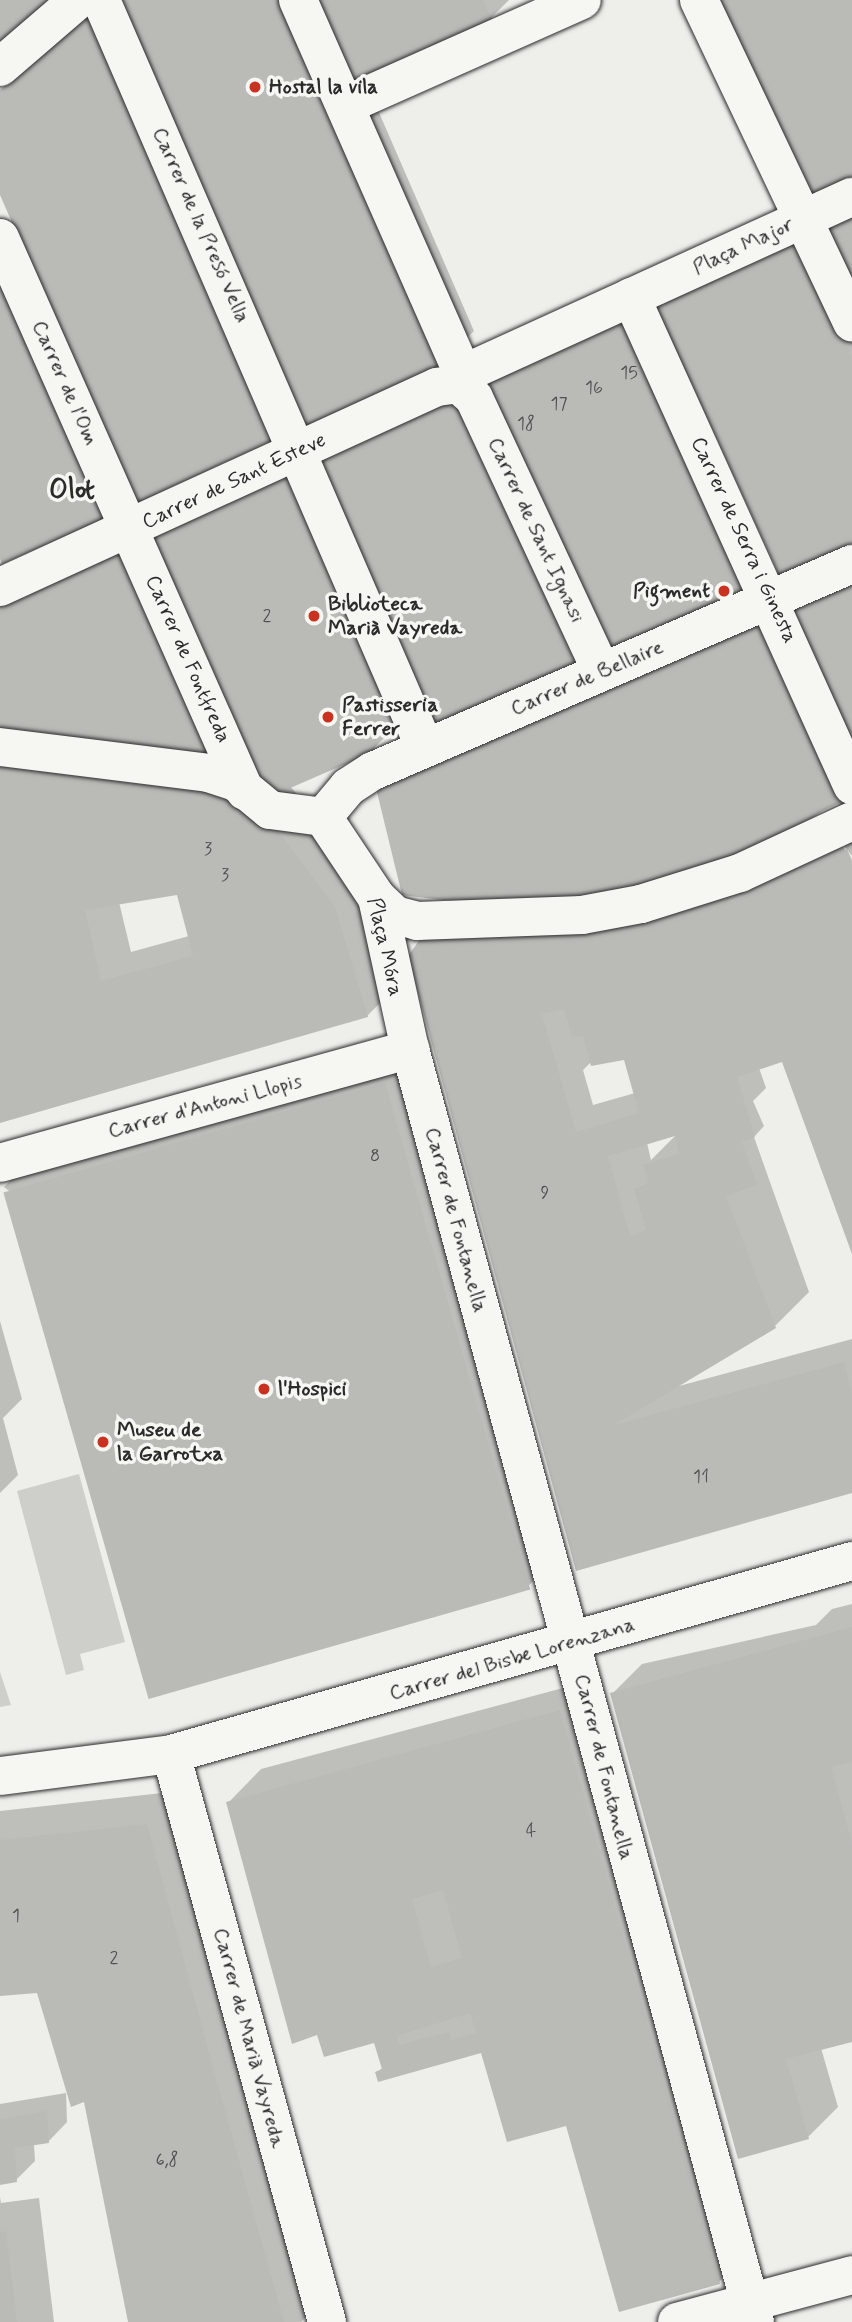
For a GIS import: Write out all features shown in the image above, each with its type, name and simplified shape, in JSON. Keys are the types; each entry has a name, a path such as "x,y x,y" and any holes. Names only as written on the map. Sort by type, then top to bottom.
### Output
{"street":[{"path":"0,67 78,0"},
{"name":"Carrer de la Presó Vella","path":"100,0 425,748"},
{"path":"298,0 346,105 463,383"},
{"path":"346,105 507,15 582,0"},
{"name":"Plaça Major","path":"463,383 631,297 802,219 699,0"},
{"path":"852,197 802,219 852,322"},
{"name":"Carrer de l'Om","path":"0,238 130,528"},
{"name":"Carrer de Serra i Ginesta","path":"631,297 773,600 852,785"},
{"name":"Carrer de Sant Esteve","path":"0,587 436,387 463,383"},
{"name":"Carrer de Sant Ignasi","path":"463,383 602,672"},
{"name":"Carrer de Fontfreda","path":"130,528 245,791"},
{"name":"Carrer de Bellaire","path":"327,811 373,771 852,565"},
{"path":"0,747 208,773 245,791 270,810 327,811"},
{"name":"Plaça Móra","path":"327,811 377,898 406,1034"},
{"path":"377,898 406,920 582,915 641,904 740,873 852,821"},
{"name":"Carrer d'Antoni Llopis","path":"0,1163 406,1034"},
{"name":"Carrer de Fontanella","path":"406,1034 575,1643 584,1696 752,2312"},
{"name":"Carrer del Bisbe Lorenzana","path":"0,1776 171,1754 575,1643 852,1561"},
{"name":"Carrer de Marià Vayreda","path":"171,1754 327,2322"},
{"path":"677,2322 752,2312 852,2275"}],"shaded area":[{"path":"79,1474 125,1642 80,1654 84,1670 66,1675 17,1491"},
{"path":"0,1672 11,1705 0,1707"}],"building":[{"path":"0,0 54,0 0,48"},
{"path":"116,0 281,0 441,366 304,427"},
{"path":"318,0 483,0 492,19 355,84"},
{"path":"720,0 852,0 852,180 814,197"},
{"path":"89,13 276,439 135,504 0,195 0,90"},
{"path":"852,217 852,279 828,227"},
{"path":"794,243 852,356 852,548 779,575 656,306"},
{"path":"0,274 110,516 2,564 0,559"},
{"path":"626,320 747,591 608,653 487,382"},
{"path":"444,403 459,406 579,664 432,726 319,460"},
{"path":"287,475 391,706 373,752 265,799 149,537"},
{"path":"129,547 219,756 0,736 0,610"},
{"path":"852,582 852,739 794,607"},
{"path":"763,622 843,801 794,824 797,831 700,877 517,909 402,895 376,788"},
{"path":"0,758 216,788 276,828 335,907 368,1017 0,1123","holes":["177,895 193,956 101,981 85,910"]},
{"path":"847,849 852,860 852,1254 782,1062 737,1077 755,1137 742,1142 757,1185 726,1196 776,1328 614,1425 844,1362 852,1393 852,1493 576,1571 408,956 421,938 727,891 731,903","holes":["564,1009 572,1037 583,1036 591,1066 624,1060 639,1113 576,1132 542,1014","675,1136 679,1154 643,1165 649,1183 634,1189 646,1230 630,1236 608,1156"]},
{"name":"l'Hospici","path":"385,1083 530,1590 149,1699 3,1192"},
{"path":"852,1627 852,1762 831,1767 852,1843 852,2042 786,2059 809,2139 738,2159 610,1693"},
{"path":"560,1710 720,2284 619,2312 566,2126 507,2142 481,2053 378,2082 375,2072 382,2069 374,2043 324,2057 317,2035 292,2044 226,1802","holes":["443,1890 462,1958 431,1967 412,1899","470,2013 476,2033 451,2040 449,2032 399,2045 397,2036"]},
{"path":"147,1824 284,2322 128,2322 84,2102 71,2107 37,1993 0,1996 0,1840"},
{"path":"47,2111 49,2143 15,2148 17,2182 0,2185 0,2119"},
{"path":"6,2231 17,2322 0,2322 0,2232"}],"place":[{"name":"Hostal la vila","path":"255,87"},
{"name":"Pigment","path":"724,591"},
{"name":"Biblioteca Marià Vayreda","path":"314,616"},
{"name":"Pastisseria Ferrer","path":"328,717"},
{"name":"l'Hospici","path":"264,1389"},
{"name":"Museu de la Garrotxa","path":"103,1442"}],"district":[{"name":"Olot","path":"72,491"}]}
